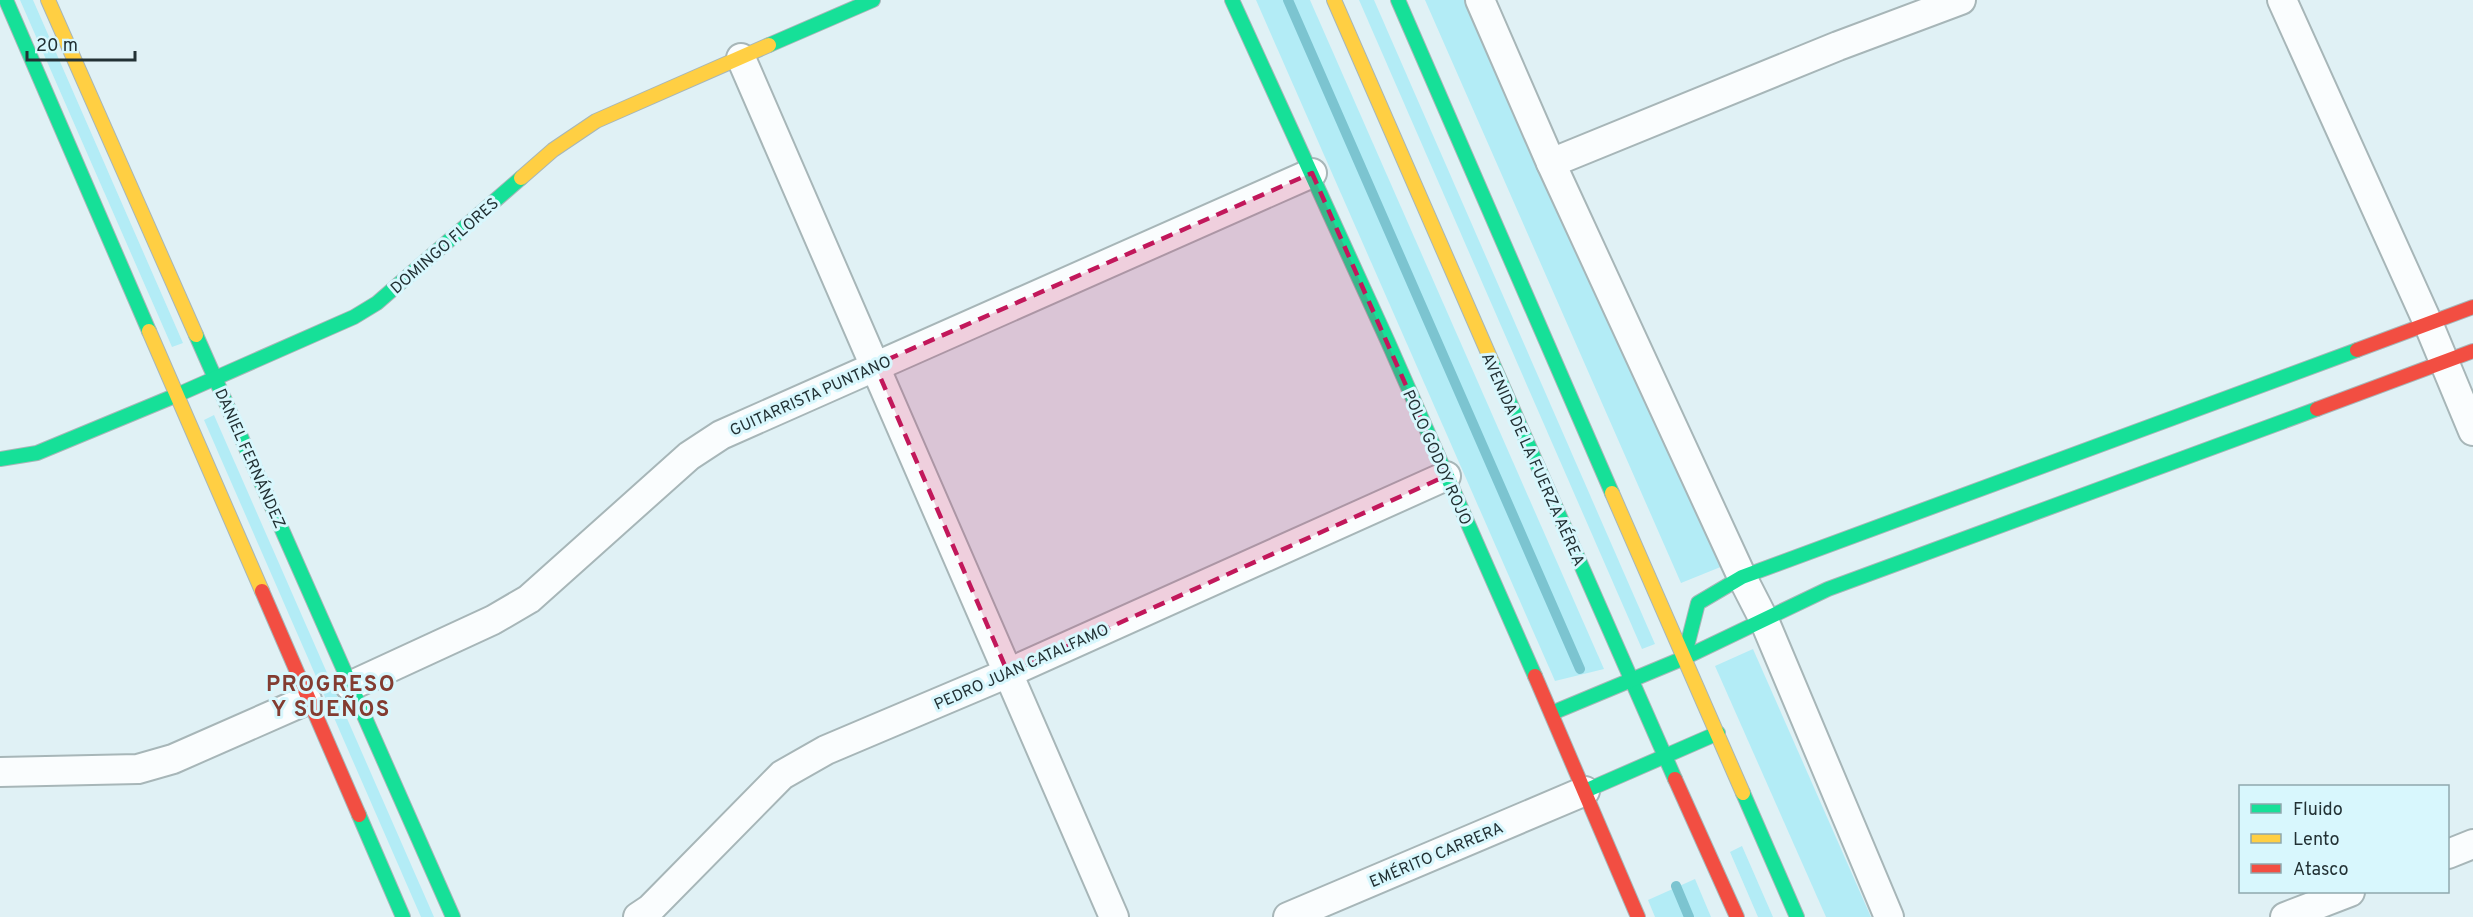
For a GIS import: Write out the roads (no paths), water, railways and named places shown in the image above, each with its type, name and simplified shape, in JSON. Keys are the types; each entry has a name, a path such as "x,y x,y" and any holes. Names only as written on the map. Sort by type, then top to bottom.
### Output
{"street":[{"path":"6,0 307,700 403,917"},
{"name":"DANIEL FERNÁNDEZ","path":"48,0 453,917"},
{"name":"DOMINGO FLORES","path":"0,459 37,453 216,379 354,317 377,303 553,150 596,122 873,0"},
{"name":"POLO GODOY ROJO","path":"1232,0 1312,173 1552,713 1638,917"},
{"name":"AVENIDA DE LA FUERZA AÉREA","path":"1334,0 1630,680 1737,917"},
{"path":"1398,0 1797,917"},
{"path":"1480,0 1551,163 1764,620 1888,917"},
{"path":"1551,163 1838,46 1961,0"},
{"path":"2282,0 2428,323 2473,431"},
{"path":"741,58 1114,917"},
{"name":"GUITARRISTA PUNTANO","path":"350,686 493,620 529,599 689,456 721,435 1312,173"},
{"path":"1684,658 1698,603 1742,577 2473,307"},
{"path":"1552,713 1684,658 1828,589 2473,351"},
{"name":"PEDRO JUAN CATALFAMO","path":"638,917 650,909 783,775 826,750 1008,673 1446,476"},
{"path":"0,772 138,769 173,759 307,700"},
{"path":"1585,791 1718,733"},
{"name":"EMÉRITO CARRERA","path":"1288,917 1585,791"},
{"path":"2449,854 2473,844"},
{"path":"2285,917 2345,893"}],"waterway":[{"path":"1288,0 1580,669"},
{"path":"1676,886 1689,917"}],"district":[{"name":"PROGRESO Y SUEÑOS","path":"331,696"}]}
